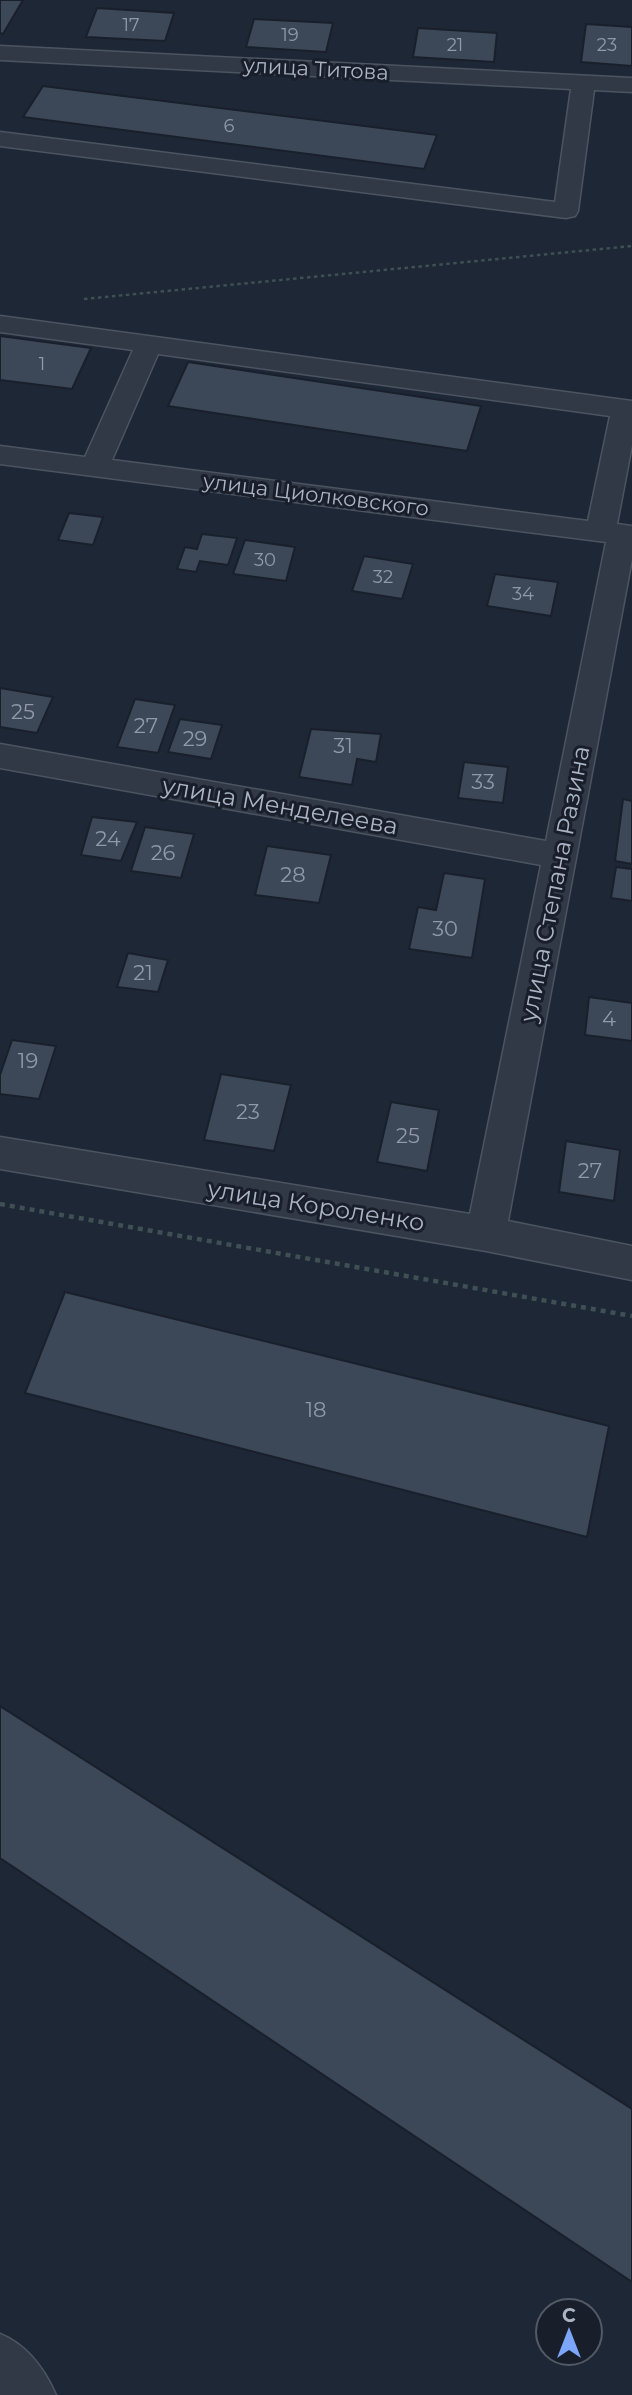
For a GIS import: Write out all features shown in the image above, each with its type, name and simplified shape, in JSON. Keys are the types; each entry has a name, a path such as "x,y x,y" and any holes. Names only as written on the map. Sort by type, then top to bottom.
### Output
{"street":[{"name":"улица Титова","path":"0,53 632,85"},
{"path":"0,139 566,211 583,83"},
{"path":"0,324 628,409"},
{"path":"95,467 148,346"},
{"name":"улица Степана Разина","path":"486,1234 560,856 618,534 628,409"},
{"name":"улица Циолковского","path":"0,455 618,534"},
{"name":"улица Менделеева","path":"0,756 560,856"},
{"name":"улица Короленко","path":"0,1153 486,1234 632,1263"},
{"path":"0,2361 28,2395"}],"path":[{"path":"82,299 632,246"},
{"path":"0,1204 632,1316"}],"building":[{"path":"0,0 23,0 3,34 0,33"},
{"path":"97,8 174,13 165,41 86,37"},
{"path":"254,19 333,23 326,52 246,47"},
{"path":"586,24 632,27 632,66 581,62"},
{"path":"418,28 497,33 494,62 413,57"},
{"path":"43,86 437,135 424,169 23,117"},
{"path":"0,336 91,348 72,389 0,380"},
{"path":"188,362 481,406 467,451 168,406"},
{"path":"69,513 103,517 93,545 58,540"},
{"path":"202,534 237,538 228,565 200,561 196,572 177,569 185,547 197,549"},
{"path":"245,540 295,547 286,581 233,574"},
{"path":"364,556 413,564 402,599 352,591"},
{"path":"495,574 558,582 551,616 487,606"},
{"path":"0,688 53,697 37,733 0,727"},
{"path":"135,699 175,705 158,753 117,747"},
{"path":"180,719 222,725 211,759 168,752"},
{"path":"311,729 381,734 376,762 357,759 352,785 299,777"},
{"path":"464,762 508,767 503,803 458,798"},
{"path":"623,799 632,801 632,864 615,861"},
{"path":"92,817 137,822 121,861 81,855"},
{"path":"145,827 194,834 181,878 131,871"},
{"path":"267,846 331,855 319,903 255,895"},
{"path":"616,867 632,869 632,901 611,898"},
{"path":"444,873 485,879 472,958 409,949 418,907 436,910"},
{"path":"128,953 168,960 158,992 117,987"},
{"path":"589,997 632,1003 632,1041 585,1035"},
{"path":"12,1040 56,1046 39,1099 0,1094 0,1075"},
{"path":"221,1074 291,1085 274,1151 204,1140"},
{"path":"391,1102 439,1110 427,1171 377,1162"},
{"path":"566,1141 620,1150 614,1201 559,1192"},
{"path":"65,1292 609,1426 587,1537 25,1393"},
{"path":"0,1706 632,2109 632,2282 0,1858"}]}
